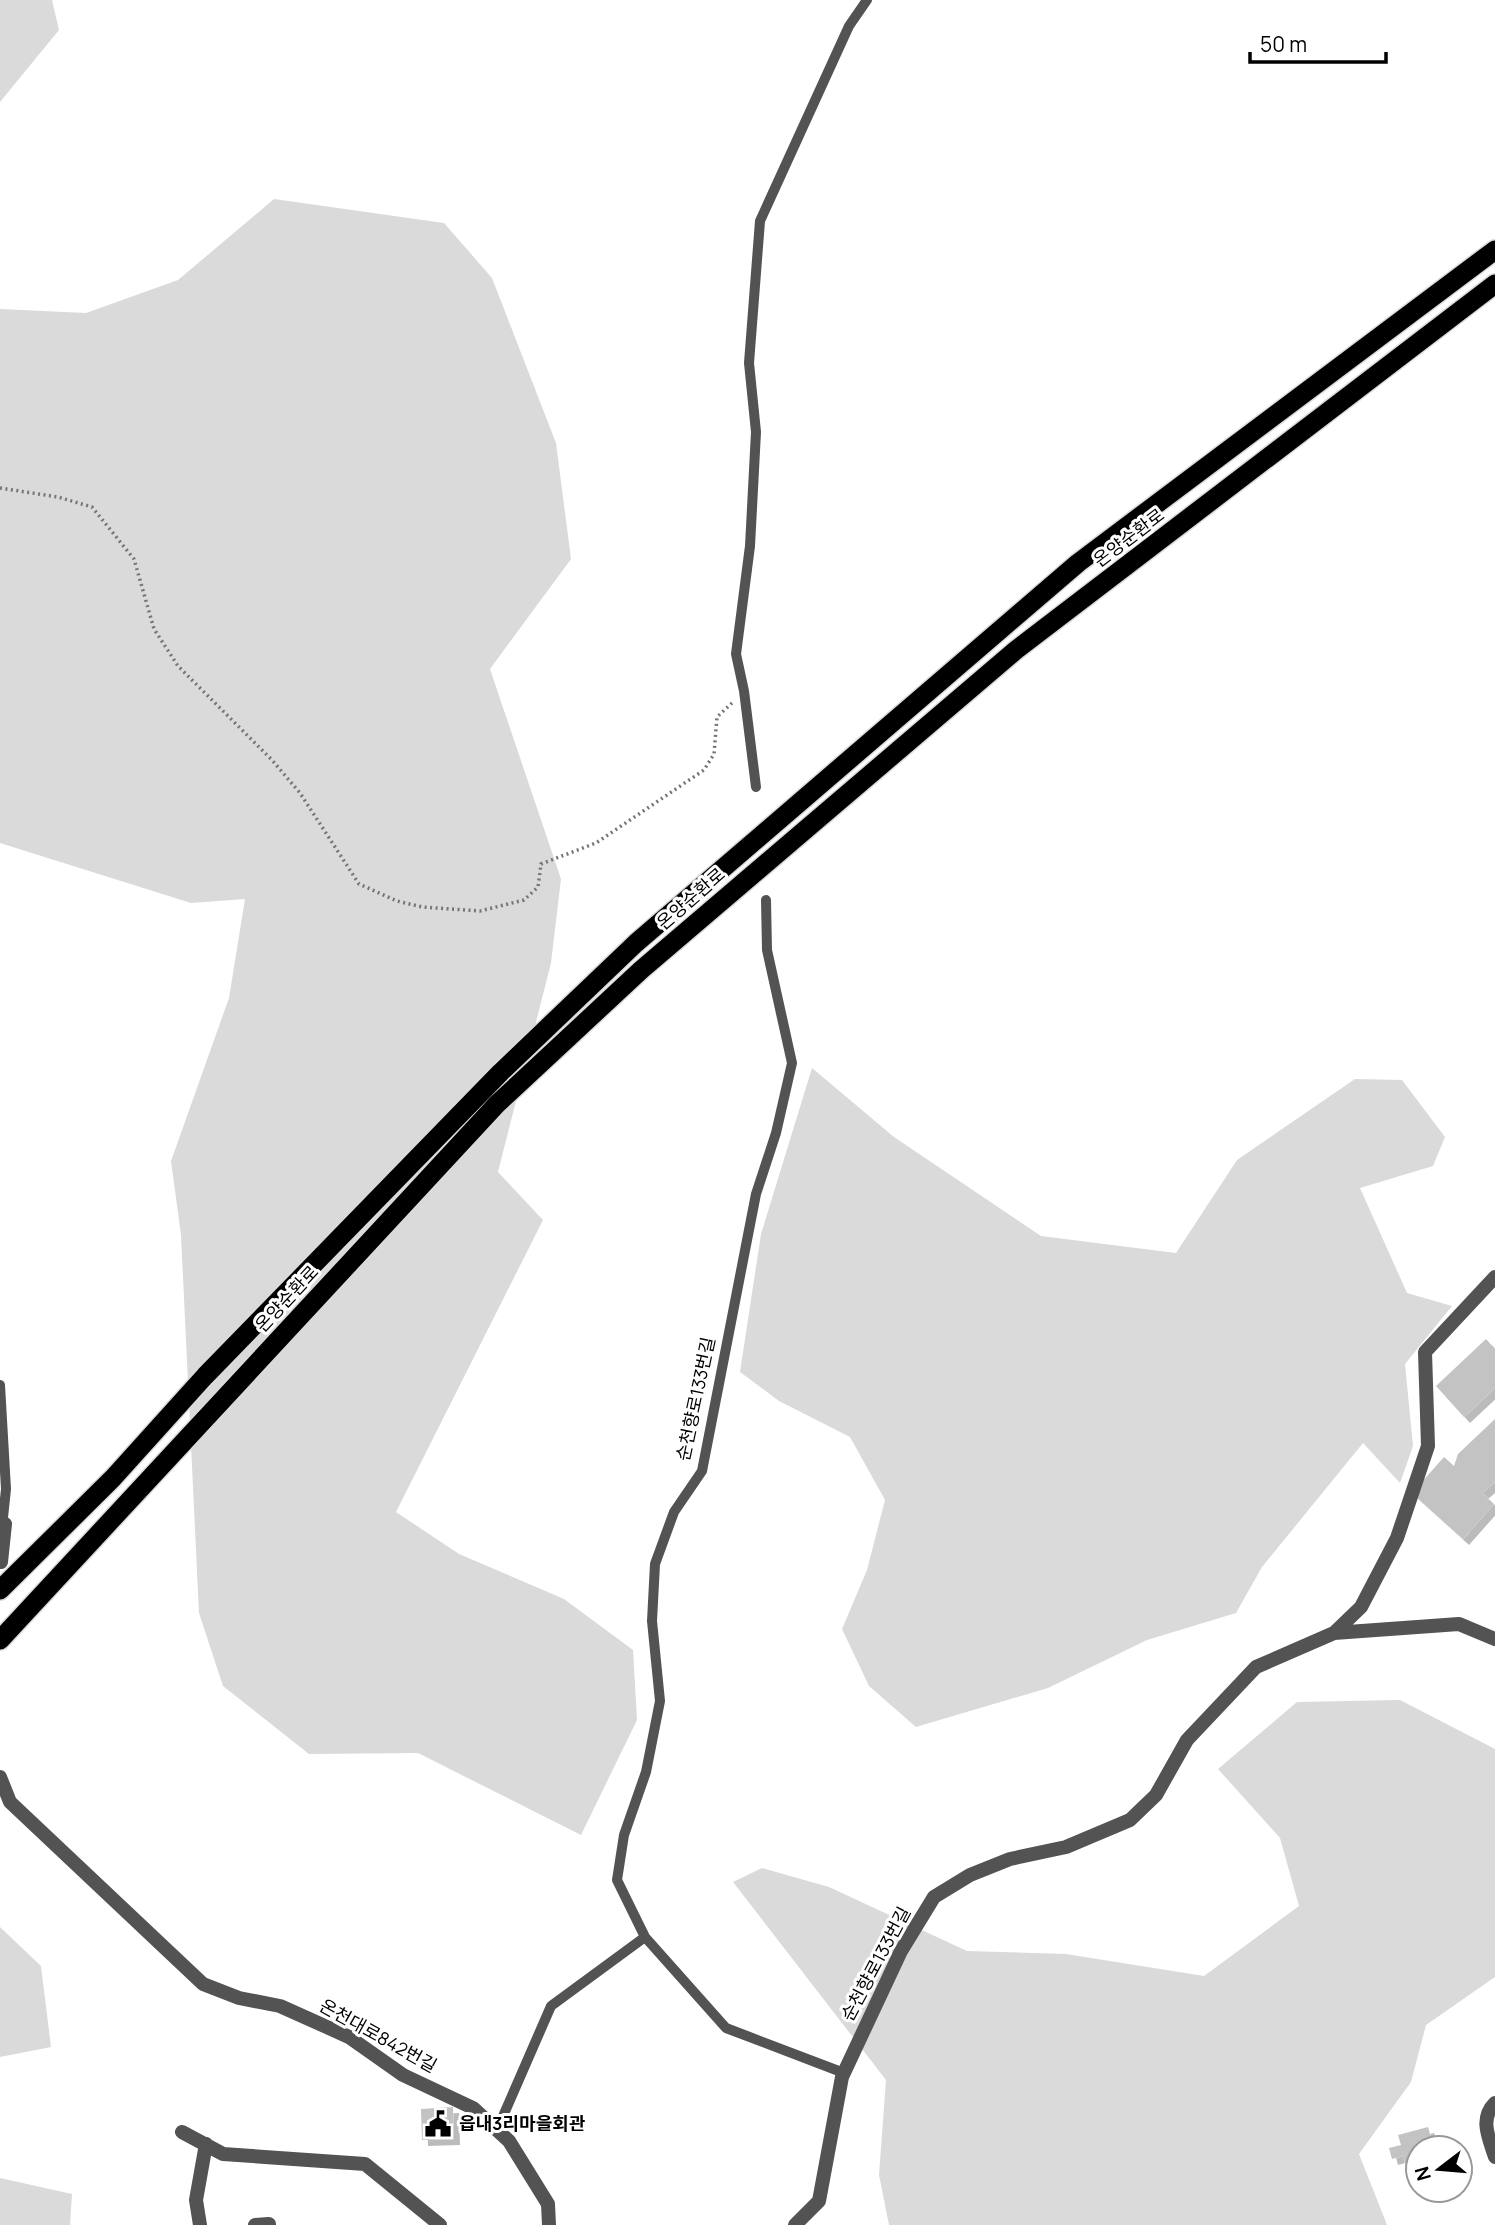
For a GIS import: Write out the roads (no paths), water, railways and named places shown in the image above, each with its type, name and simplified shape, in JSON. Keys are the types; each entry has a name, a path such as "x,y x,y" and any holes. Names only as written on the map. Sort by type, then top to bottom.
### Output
{"highway":[{"name":"온양순환로","path":"0,1590 113,1478 205,1376 501,1072 655,926 1078,563 1495,250"},
{"name":"온양순환로","path":"0,1640 497,1104 641,970 1016,650 1495,284"}],"street":[{"name":"순천향로133번길","path":"795,2225 819,2201 844,2073 901,1951 934,1897 970,1875 1010,1859 1066,1847 1130,1820 1156,1795 1187,1741 1256,1667 1334,1633 1361,1606 1397,1538 1427,1446 1425,1352 1495,1276"},
{"path":"1,1562 2,1527"},
{"path":"1334,1633 1459,1624 1495,1639"},
{"name":"온천대로842번길","path":"0,1777 10,1801 203,1984 239,1998 280,2006 349,2037 402,2075 473,2108 509,2141 548,2204 549,2225"},
{"path":"1495,2103 1486,2114 1486,2125 1495,2157"},
{"path":"182,2132 223,2154 365,2164 440,2225"},
{"path":"200,2225 197,2200 206,2144"}],"lane":[{"path":"756,787 744,691 736,654 750,546 756,432 749,363 760,221 849,26 867,0"},
{"name":"순천향로133번길","path":"766,900 767,950 792,1063 776,1133 756,1194 702,1471 674,1512 655,1564 652,1622 660,1701 646,1772 624,1835 617,1881 645,1937 726,2028 844,2073"},
{"path":"0,1385 6,1489 2,1527"},
{"path":"497,2130 551,2006 645,1937"}],"place":[{"name":"읍내3리마을회관","path":"438,2124"}]}
